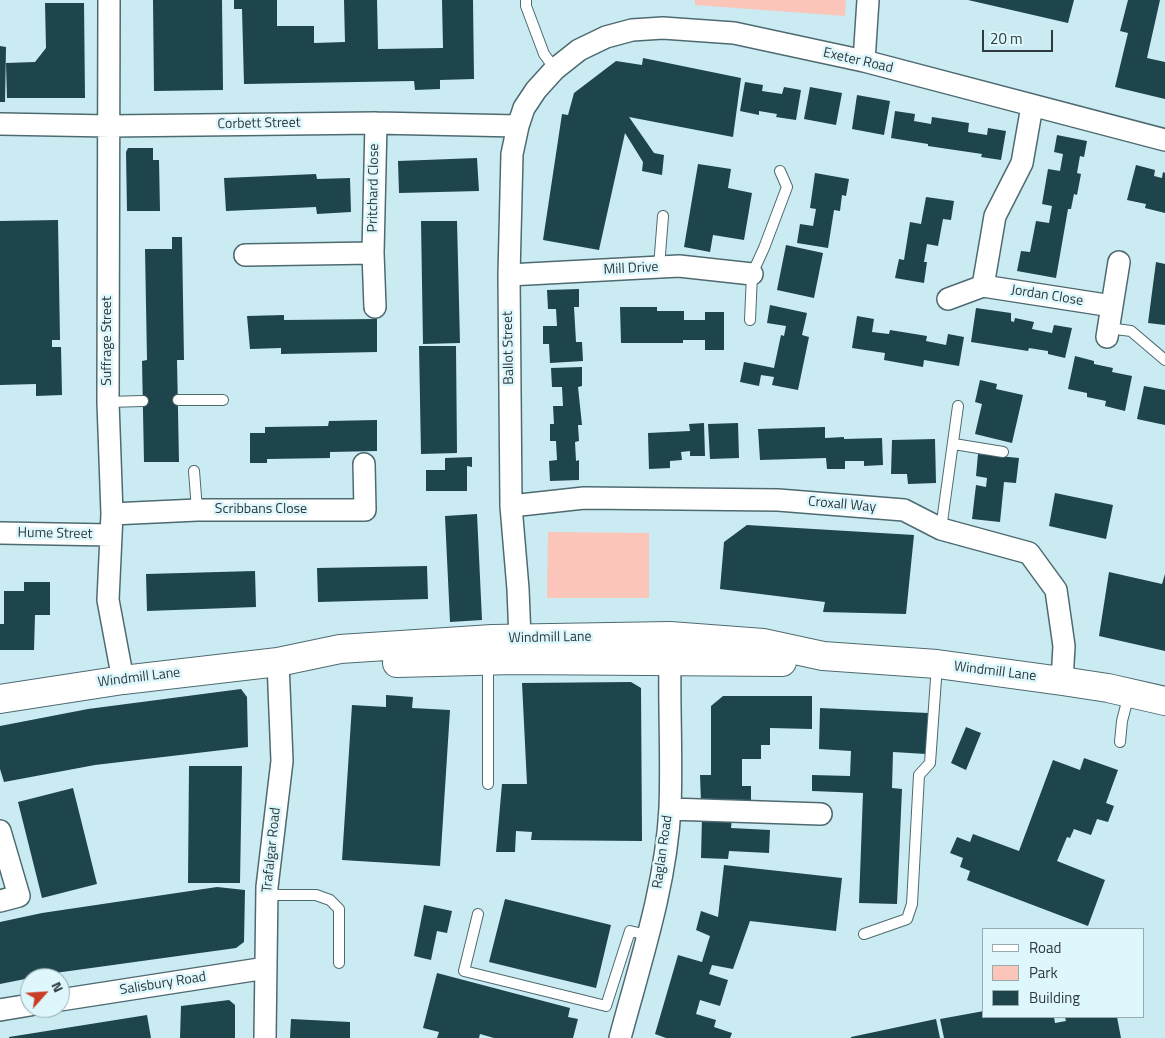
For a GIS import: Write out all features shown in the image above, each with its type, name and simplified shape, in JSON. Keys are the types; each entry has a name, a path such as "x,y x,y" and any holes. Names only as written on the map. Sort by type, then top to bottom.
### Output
{"main road":[{"name":"Windmill Lane","path":"0,699 123,680 278,662 340,650 520,639 609,637 672,648 783,662 823,656 937,664 1062,681 1165,701"},
{"name":"Windmill Lane","path":"278,662 343,665 571,661 672,648"}],"street":[{"name":"Suffrage Street","path":"109,0 108,402 112,514 108,600 123,680"},
{"path":"864,61 868,0"},
{"name":"Exeter Road","path":"555,69 579,50 606,37 632,30 663,28 734,33 864,61 1165,140"},
{"name":"Ballot Street","path":"520,639 511,506 509,275 512,154 524,108 536,90 555,69"},
{"path":"982,286 995,216 1022,163 1032,106"},
{"name":"Corbett Street","path":"0,124 110,126 376,123 518,126"},
{"name":"Pritchard Close","path":"375,307 373,253 376,123"},
{"path":"245,254 373,253"},
{"path":"1108,332 1119,262"},
{"name":"Mill Drive","path":"509,275 679,266 752,274"},
{"name":"Jordan Close","path":"948,299 982,286 1112,306"},
{"name":"Scribbans Close","path":"112,514 197,510 365,510 364,464"},
{"name":"Croxall Way","path":"511,506 584,498 778,500 904,510 941,529 1029,554 1056,590 1064,646 1062,681"},
{"name":"Hume Street","path":"0,533 111,535"},
{"path":"520,639 524,647 561,649 571,661"},
{"path":"496,661 515,648 520,639"},
{"name":"Raglan Road","path":"620,1038 661,876 670,809 672,648"},
{"name":"Trafalgar Road","path":"266,1038 267,895 282,761 278,662"},
{"path":"670,809 821,814"},
{"path":"0,830 19,896 0,901"},
{"name":"Salisbury Road","path":"70,998 266,968"},
{"path":"0,1010 20,1007"}],"lane":[{"path":"526,0 526,6 544,54 555,69"},
{"path":"750,320 752,274 787,187 780,171"},
{"path":"659,267 663,216"},
{"path":"1108,332 1131,331 1165,360"},
{"path":"178,400 223,400"},
{"path":"108,402 143,401"},
{"path":"941,529 958,406"},
{"path":"954,444 1003,452"},
{"path":"194,470 197,510"},
{"path":"488,784 496,661"},
{"path":"864,934 907,920 910,912 919,775 930,763 937,664"},
{"path":"1120,742 1122,721 1129,693"},
{"path":"267,895 316,895 330,900 339,909 339,963"},
{"path":"478,914 464,972 606,1006 629,1004"},
{"path":"606,1006 630,931 647,935"}],"green space":[{"path":"695,0 846,0 845,16 695,5"},
{"path":"548,532 649,533 649,598 547,598"}],"building":[{"path":"153,0 222,0 223,90 154,91"},
{"path":"234,0 277,0 277,26 314,26 314,43 345,42 344,0 377,0 378,49 443,48 442,0 473,0 474,79 440,80 440,89 415,90 414,81 244,84 242,9 234,9"},
{"path":"968,0 1074,0 1068,23"},
{"path":"1128,0 1160,0 1147,58 1165,62 1165,99 1115,87 1128,33 1120,31"},
{"path":"45,3 84,3 85,98 7,98 6,63 35,62 46,48"},
{"path":"0,46 6,47 5,102 0,102"},
{"path":"643,58 741,78 733,137 629,117 654,153 664,155 662,175 642,171 643,162 625,133 599,250 543,240 562,114 568,115 574,93 616,61 642,65"},
{"path":"745,82 763,85 762,91 782,94 784,87 801,90 796,120 776,117 777,114 759,111 759,115 740,111"},
{"path":"810,87 842,93 836,125 804,119"},
{"path":"857,95 890,101 884,135 852,129"},
{"path":"895,111 915,114 914,121 931,124 932,117 969,123 968,132 987,135 988,128 1006,131 1001,160 981,157 982,154 891,138"},
{"path":"1057,135 1087,141 1084,157 1080,156 1077,173 1081,174 1077,195 1074,194 1071,209 1068,209 1056,278 1017,271 1021,251 1030,252 1036,221 1049,223 1052,206 1042,204 1048,169 1060,171 1063,154 1054,152"},
{"path":"128,148 153,148 153,160 159,160 160,211 127,211 126,152"},
{"path":"477,158 479,191 399,193 398,161"},
{"path":"698,164 731,169 728,188 752,193 744,240 713,235 710,252 684,247"},
{"path":"1136,165 1155,170 1154,176 1162,178 1163,172 1165,173 1165,213 1145,208 1146,204 1127,200"},
{"path":"815,173 849,179 846,196 842,195 840,211 834,210 828,248 797,243 800,224 813,226 816,209 810,208"},
{"path":"316,174 317,179 350,178 351,212 317,214 316,207 226,211 224,178"},
{"path":"926,197 954,201 951,220 943,219 938,246 927,244 924,262 927,262 924,283 895,278 899,259 904,260 910,222 921,224"},
{"path":"58,220 60,340 52,340 52,347 61,347 62,395 36,396 36,384 0,385 0,221"},
{"path":"421,221 457,221 460,343 423,344"},
{"path":"172,237 182,237 184,360 177,360 179,462 144,462 142,361 147,360 145,249 172,249"},
{"path":"786,245 823,253 814,298 777,290"},
{"path":"1156,262 1165,264 1165,325 1148,323"},
{"path":"579,289 579,307 574,307 576,342 582,342 583,361 550,363 549,344 543,344 543,326 557,326 556,309 548,309 547,290"},
{"path":"770,305 807,313 802,335 809,337 798,390 772,385 774,377 761,375 759,386 740,382 744,362 774,368 781,335 784,336 786,326 767,323"},
{"path":"620,307 657,307 657,311 684,311 684,320 705,320 705,312 724,312 724,350 705,350 705,340 683,340 683,343 621,343"},
{"path":"976,308 1011,313 1011,321 1014,322 1015,318 1034,322 1032,329 1052,333 1054,325 1072,328 1065,358 1048,354 1048,351 1029,348 1028,351 971,342"},
{"path":"284,315 284,320 377,319 377,352 281,354 281,348 250,349 247,316"},
{"path":"857,316 874,319 872,332 889,334 890,330 927,336 926,341 946,345 948,334 964,337 959,366 924,360 923,367 884,360 885,353 852,348"},
{"path":"419,346 456,346 457,453 421,454"},
{"path":"1075,356 1094,361 1094,364 1113,368 1112,372 1132,376 1125,411 1105,406 1106,401 1087,397 1087,393 1068,389"},
{"path":"582,367 582,386 578,387 582,425 578,425 579,441 575,442 576,461 579,460 579,480 550,481 549,461 557,460 556,441 550,441 550,424 554,424 553,406 563,406 562,387 552,387 551,368"},
{"path":"980,380 997,384 996,389 1023,395 1012,443 975,434 982,404 975,402"},
{"path":"1144,386 1165,390 1165,425 1137,419"},
{"path":"377,420 377,451 330,452 330,458 267,459 267,463 250,463 250,433 265,433 265,427 328,426 329,421"},
{"path":"704,423 705,456 690,456 690,451 681,452 682,460 670,461 670,468 649,469 648,433 690,431 689,424"},
{"path":"738,423 739,458 710,459 708,424"},
{"path":"825,427 825,438 882,438 883,465 864,466 864,461 845,461 845,469 827,469 826,458 760,460 758,429"},
{"path":"935,439 936,483 908,484 907,474 891,474 892,440"},
{"path":"978,454 1019,458 1016,483 1004,482 1000,522 972,519 976,485 986,487 987,478 976,476"},
{"path":"472,457 472,467 467,466 467,491 426,491 426,470 445,470 445,458"},
{"path":"1055,493 1113,505 1106,539 1049,526"},
{"path":"477,514 482,620 450,622 445,516"},
{"path":"747,525 914,535 906,614 823,612 825,602 720,589 724,542"},
{"path":"427,566 428,599 318,602 317,568"},
{"path":"255,571 256,607 147,611 146,574"},
{"path":"1109,572 1162,584 1165,574 1165,651 1099,636"},
{"path":"24,582 50,582 50,615 35,615 34,650 0,650 0,624 4,624 4,591 24,591"},
{"path":"631,682 641,688 642,841 531,840 532,832 516,831 515,852 496,852 502,784 527,784 522,683"},
{"path":"241,689 247,697 248,747 95,765 4,782 0,769 0,726 88,709"},
{"path":"386,695 413,697 412,708 450,710 440,866 342,860 352,705 386,707"},
{"path":"723,696 812,696 812,729 770,728 770,745 761,745 761,759 742,759 742,786 751,786 751,802 701,802 700,775 711,775 711,706"},
{"path":"820,708 928,713 926,754 893,752 892,788 902,789 897,904 859,903 863,793 812,791 812,775 850,776 851,751 819,749"},
{"path":"966,727 981,733 966,770 951,763"},
{"path":"1084,758 1118,770 1106,803 1114,806 1108,822 1097,819 1091,835 1074,829 1070,838 1067,837 1057,861 1105,880 1088,926 967,880 970,871 960,867 963,858 950,853 957,837 970,842 973,834 1019,851 1053,760 1080,770"},
{"path":"189,766 242,766 240,883 188,883"},
{"path":"73,788 97,884 42,898 18,802"},
{"path":"702,816 732,818 731,828 770,830 769,853 729,851 728,859 701,858"},
{"path":"724,865 842,878 836,931 750,921 733,969 712,965 709,974 728,980 720,1006 700,1000 696,1014 716,1020 714,1027 732,1033 730,1038 666,1038 655,1034 678,955 702,962 710,936 696,930 701,911 718,917"},
{"path":"217,887 245,890 244,942 236,948 70,971 70,968 20,968 20,980 0,984 0,922 42,913"},
{"path":"505,899 611,925 596,988 489,962"},
{"path":"424,905 452,911 447,933 437,931 431,960 414,956"},
{"path":"437,973 570,1008 568,1017 578,1019 573,1038 494,1038 480,1034 479,1038 437,1038 439,1032 423,1028"},
{"path":"229,1000 235,1005 235,1038 180,1038 181,1006"},
{"path":"982,1011 982,1018 1054,1018 1055,1023 1066,1021 1065,1018 1117,1018 1121,1038 944,1038 940,1019"},
{"path":"147,1015 151,1038 9,1038 9,1037"},
{"path":"291,1019 350,1022 350,1038 290,1038"},
{"path":"936,1019 940,1038 851,1038 851,1037"}]}
